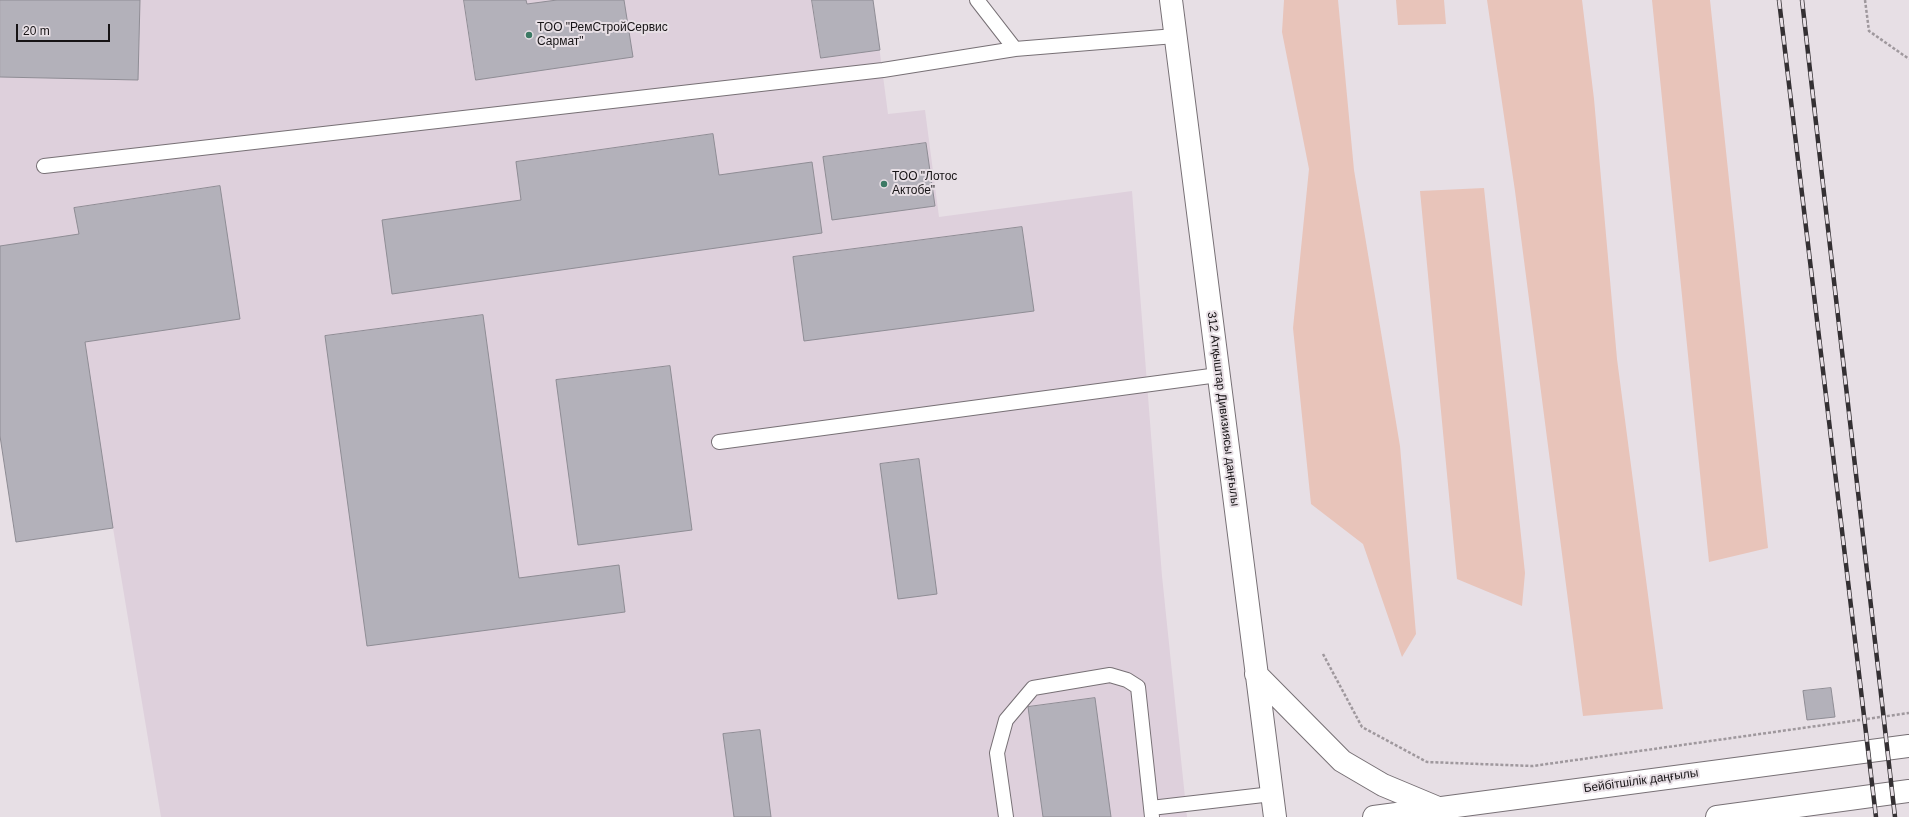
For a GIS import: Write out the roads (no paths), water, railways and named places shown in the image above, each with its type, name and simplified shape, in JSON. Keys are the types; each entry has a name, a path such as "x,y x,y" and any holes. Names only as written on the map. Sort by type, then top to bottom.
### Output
{"main road":[{"name":"312 Атқыштар Дивизиясы даңғылы","path":"1171,0 1275,817"},
{"path":"1256,674 1342,761 1383,785 1438,808"},
{"name":"Бейбітшілік даңғылы","path":"1374,817 1909,746"},
{"path":"1717,817 1909,792"}],"lane":[{"path":"977,0 1015,49"},
{"path":"44,166 883,70 1015,49 1175,36"},
{"path":"719,442 1218,375"},
{"path":"1006,817 997,752 1006,720 1032,688 1110,675 1127,680 1138,687 1152,813 1272,794"}],"railway":[{"path":"1779,0 1876,817"},
{"path":"1802,0 1895,817"}],"place":[{"name":"ТОО \"РемСтройСервис Сармат\"","path":"529,35"},
{"name":"ТОО \"Лотос Актобе\"","path":"884,184"}]}
